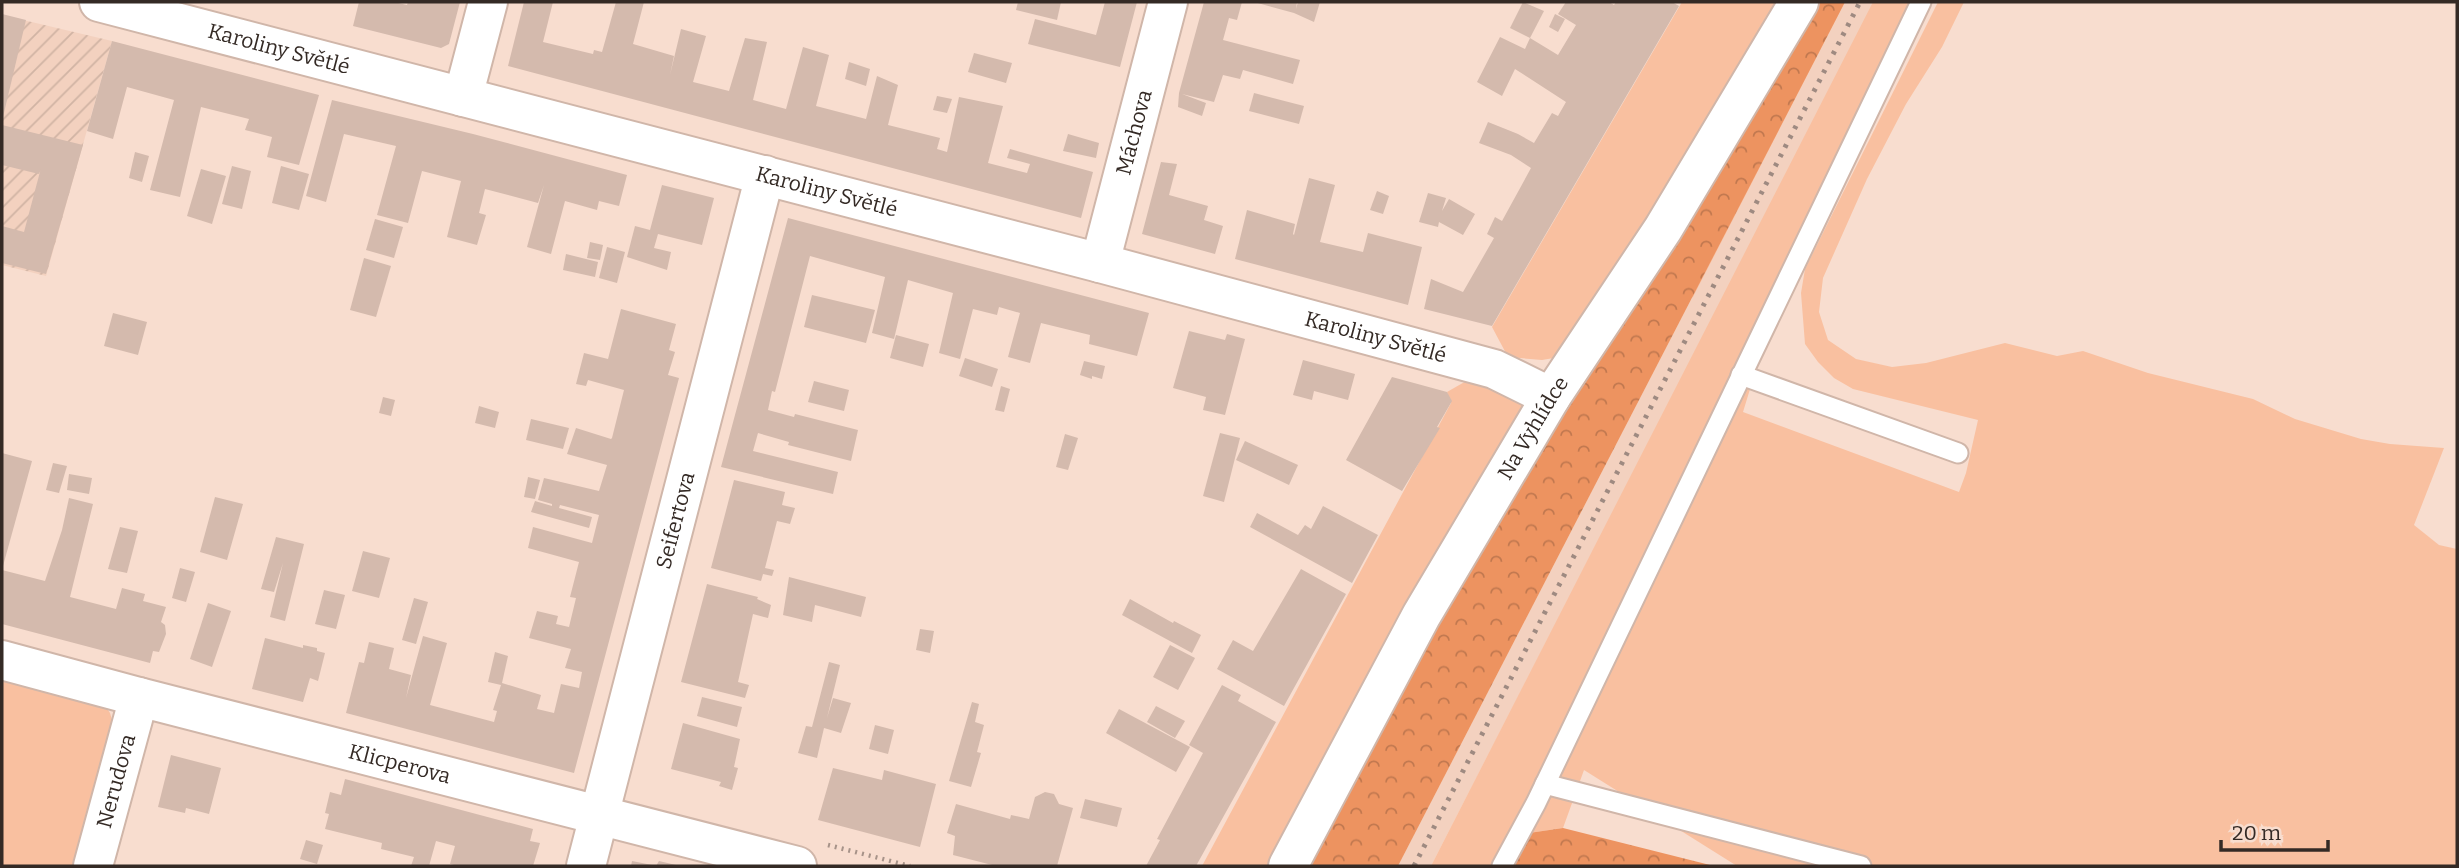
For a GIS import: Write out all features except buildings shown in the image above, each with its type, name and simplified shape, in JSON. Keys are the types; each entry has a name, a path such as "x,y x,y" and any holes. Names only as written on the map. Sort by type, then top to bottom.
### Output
{"street":[{"name":"Karoliny Světlé","path":"99,2 1100,263 1494,369 1551,397"},
{"path":"463,97 488,2"},
{"name":"Máchova","path":"1100,263 1168,2"},
{"name":"Na Vyhlídce","path":"1288,866 1421,615 1551,397 1663,229 1799,2"},
{"name":"Seifertova","path":"586,866 765,175"},
{"name":"Klicperova","path":"2,660 797,866"},
{"name":"Nerudova","path":"93,866 139,697"}],"lane":[{"path":"1502,866 1545,784 1921,2"},
{"path":"1741,375 1958,453"},
{"path":"1545,784 1861,866"}],"shaded area":[{"path":"1682,2 1845,2 1693,297 1595,351 1542,360 1508,357 1492,327"},
{"path":"1845,2 1875,2 1431,866 1398,866"},
{"path":"1873,2 1910,2 1795,242 1743,412 1959,492 1978,420 1853,389 1834,378 1805,344 1801,293 1805,269 1938,2 1964,2 1942,47 1906,104 1867,179 1823,278 1819,312 1828,340 1856,359 1892,367 1926,363 2005,343 2057,356 2083,351 2148,373 2253,399 2295,419 2361,439 2444,448 2414,525 2439,545 2457,549 2457,866 1737,866 1584,770 1563,828 1529,833 1511,866 1431,866"},
{"path":"2,15 112,41 46,276 2,265"},
{"path":"1475,376 1550,418 1299,866 1202,866 1451,403 1447,392"},
{"path":"2,673 102,701 110,713 114,727 76,866 2,866"}],"green space":[{"path":"1810,2 1845,2 1398,866 1300,866 1409,659"},
{"path":"1563,828 1714,866 1511,866 1529,833"}],"railway":[{"path":"1414,866 1860,2"}]}
